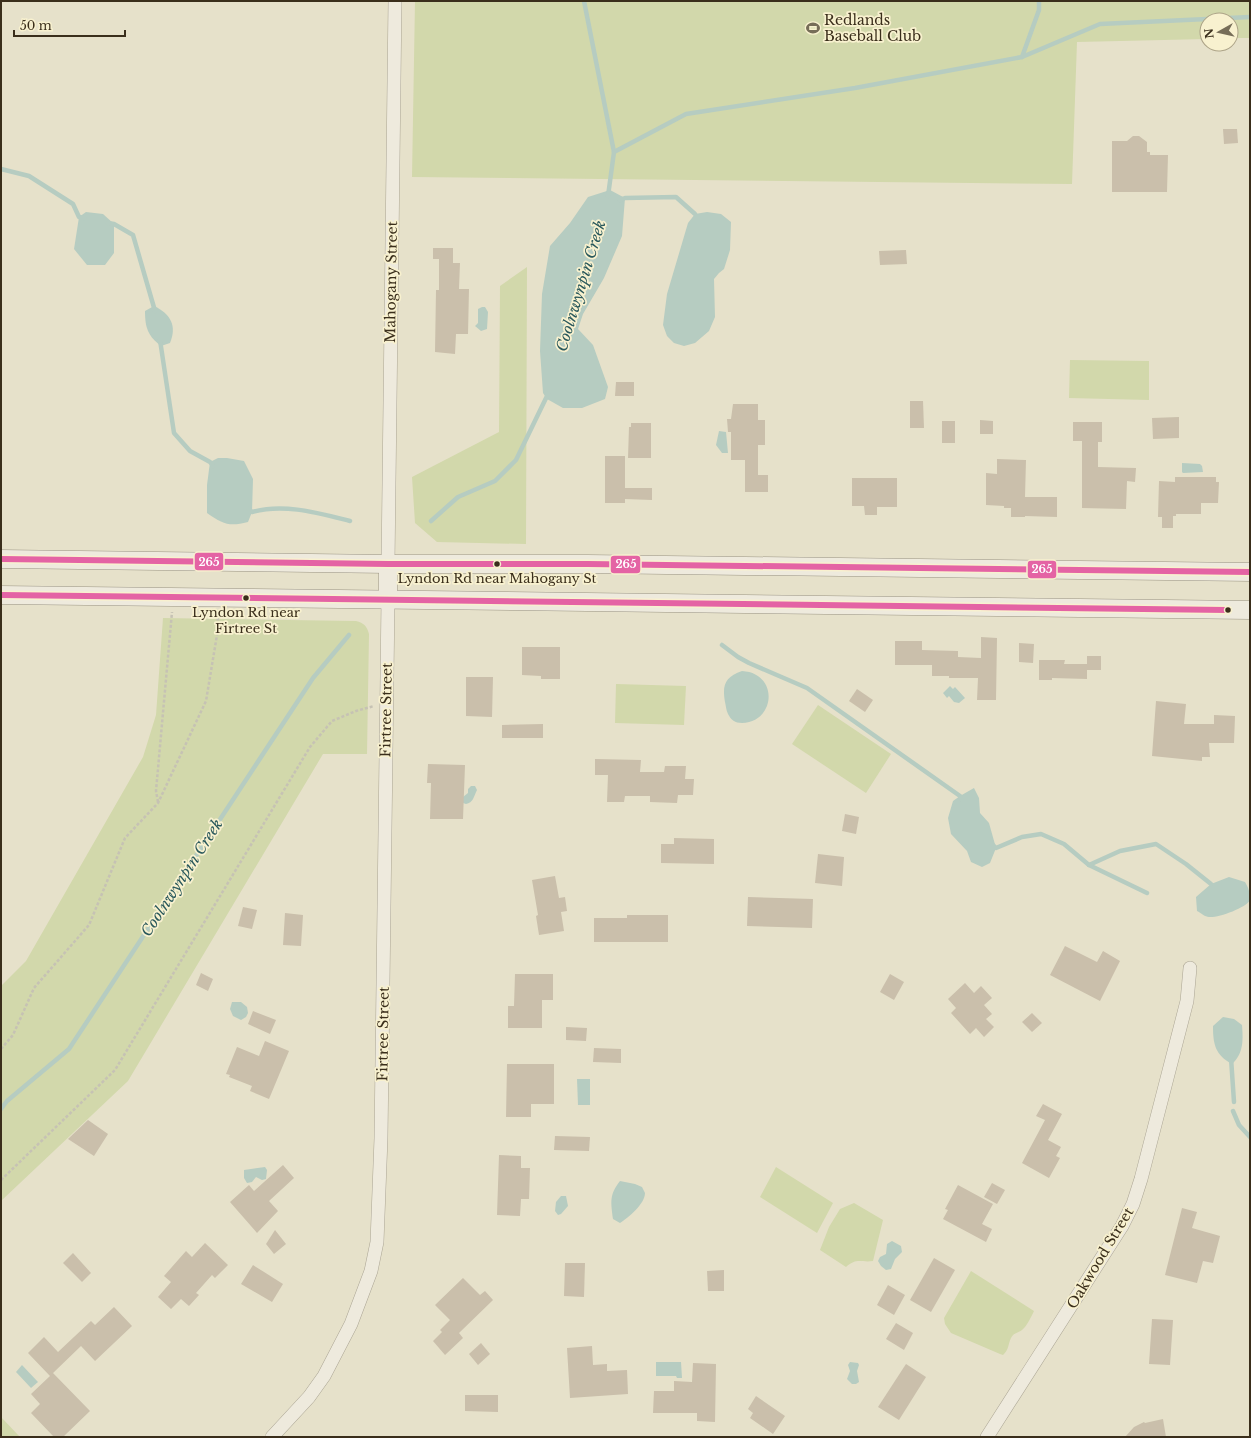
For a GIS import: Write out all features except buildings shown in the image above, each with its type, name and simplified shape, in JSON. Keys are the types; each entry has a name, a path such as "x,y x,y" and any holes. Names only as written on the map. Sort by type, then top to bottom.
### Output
{"main road":[{"path":"1,559 1250,572"},
{"path":"388,564 388,600"},
{"path":"1,595 1250,610"}],"street":[{"name":"Mahogany Street","path":"388,564 395,1"},
{"name":"Firtree Street","path":"272,1437 309,1397 327,1370 354,1318 371,1271 377,1242 381,1138 388,600"},
{"name":"Oakwood Street","path":"987,1437 1122,1226 1133,1204 1141,1179 1187,1001 1190,968"}],"path":[{"path":"158,803 156,791 173,597"},
{"path":"1,1049 13,1035 34,988 89,925 125,838 158,803 206,701 217,635 219,598"},
{"path":"1,1180 115,1070 310,747 332,721 356,711 387,703"}],"green space":[{"path":"415,1 1250,1 1250,38 1239,38 1239,12 1199,12 1199,39 1077,42 1072,184 412,177"},
{"path":"527,267 526,544 437,542 415,523 412,477 499,432 500,286"},
{"path":"1070,360 1149,361 1149,400 1069,398"},
{"path":"163,618 356,621 363,624 369,634 367,754 323,754 128,1081 1,1201 1,986 26,961 143,757 156,715"},
{"path":"616,684 686,686 684,725 615,723"},
{"path":"818,705 891,754 866,793 792,744"},
{"path":"776,1167 833,1203 817,1233 760,1197"},
{"path":"854,1203 883,1220 873,1261 856,1261 846,1267 820,1250 829,1227 840,1209"},
{"path":"971,1271 1034,1311 1024,1328 1012,1336 1003,1355 951,1333 945,1324 944,1318"},
{"path":"1,1417 20,1437 1,1437"}],"water":[{"path":"610,190 625,198 622,236 604,278 583,314 578,329 593,345 608,387 605,399 582,408 563,408 547,399 543,393 540,351 542,294 550,246 570,223 588,197"},
{"path":"86,212 103,214 114,224 114,253 105,265 87,265 74,249 79,217"},
{"path":"707,212 721,214 731,222 730,250 724,269 714,279 715,317 709,331 695,343 684,346 674,343 667,336 663,325 667,294 688,223 695,214"},
{"path":"154,306 165,313 171,321 173,331 170,343 161,346 150,335 146,322 145,311"},
{"path":"485,307 488,312 487,329 481,331 475,326 478,323 478,309"},
{"path":"719,431 726,432 728,453 722,453 716,445"},
{"path":"218,458 244,461 253,479 252,512 248,522 226,524 207,513 207,485 210,462"},
{"path":"1182,463 1200,464 1203,472 1183,473"},
{"path":"742,671 754,674 762,680 767,688 769,697 767,707 762,715 753,721 740,723 735,722 727,712 724,691 728,679 736,673"},
{"path":"950,686 953,689 955,687 965,698 959,703 954,702 949,696 947,698 943,693"},
{"path":"471,786 475,786 477,790 474,797 472,801 466,804 463,803 463,797 468,793 468,789"},
{"path":"974,788 979,798 980,813 989,823 996,848 990,863 982,867 971,862 967,851 951,834 948,818 953,801"},
{"path":"1229,877 1245,882 1250,895 1250,900 1243,906 1219,916 1209,917 1197,911 1196,897 1211,884"},
{"path":"232,1002 241,1002 247,1007 248,1013 246,1017 241,1020 233,1016 230,1009"},
{"path":"1223,1017 1234,1019 1242,1025 1241,1051 1232,1064 1222,1057 1215,1044 1213,1026"},
{"path":"577,1079 590,1079 590,1105 578,1105"},
{"path":"265,1167 267,1170 266,1179 262,1180 256,1177 252,1182 247,1183 244,1178 244,1170"},
{"path":"620,1181 642,1187 645,1193 639,1206 620,1223 613,1219 611,1203 614,1190"},
{"path":"561,1196 566,1196 568,1206 561,1214 558,1215 555,1211 556,1202"},
{"path":"892,1241 901,1246 902,1252 895,1259 891,1269 886,1270 878,1261 880,1257 886,1254 887,1244"},
{"path":"656,1362 681,1362 682,1378 677,1378 676,1376 656,1376"},
{"path":"850,1362 858,1363 859,1365 857,1371 859,1382 856,1384 852,1384 847,1379 850,1371 848,1365"},
{"path":"22,1365 38,1382 31,1388 16,1372"}],"waterway":[{"name":"Coolnwynpin Creek","path":"584,1 614,152 608,196"},
{"path":"1022,57 1039,10 1039,1"},
{"path":"614,152 686,114 855,88 1022,57 1100,24 1250,17"},
{"path":"1,169 29,176 73,204 79,217 84,218"},
{"path":"620,200 625,198 676,197 695,214"},
{"path":"108,223 114,224 133,235 155,311"},
{"path":"160,340 174,433 190,451 210,462 213,466"},
{"name":"Coolnwynpin Creek","path":"431,521 458,497 495,481 516,460 548,394"},
{"path":"249,509 252,512 276,508 301,510 350,521"},
{"name":"Coolnwynpin Creek","path":"1,1109 7,1101 69,1049 313,678 349,635"},
{"path":"722,645 749,663 807,688 960,796 962,800"},
{"path":"991,843 996,848 1022,837 1041,834 1064,844 1089,865 1147,893"},
{"path":"1089,865 1120,851 1156,844 1186,864 1211,884"},
{"path":"1231,1058 1234,1102"},
{"path":"1233,1111 1239,1125 1250,1137"}],"transit line":[{"name":"265","path":"1,559 1250,572"},
{"name":"265","path":"1,595 1228,610"}],"place":[{"name":"Redlands Baseball Club","path":"813,28"},
{"name":"Lyndon Rd near Mahogany St","path":"497,564"},
{"name":"Lyndon Rd near Firtree St","path":"246,598"}]}
